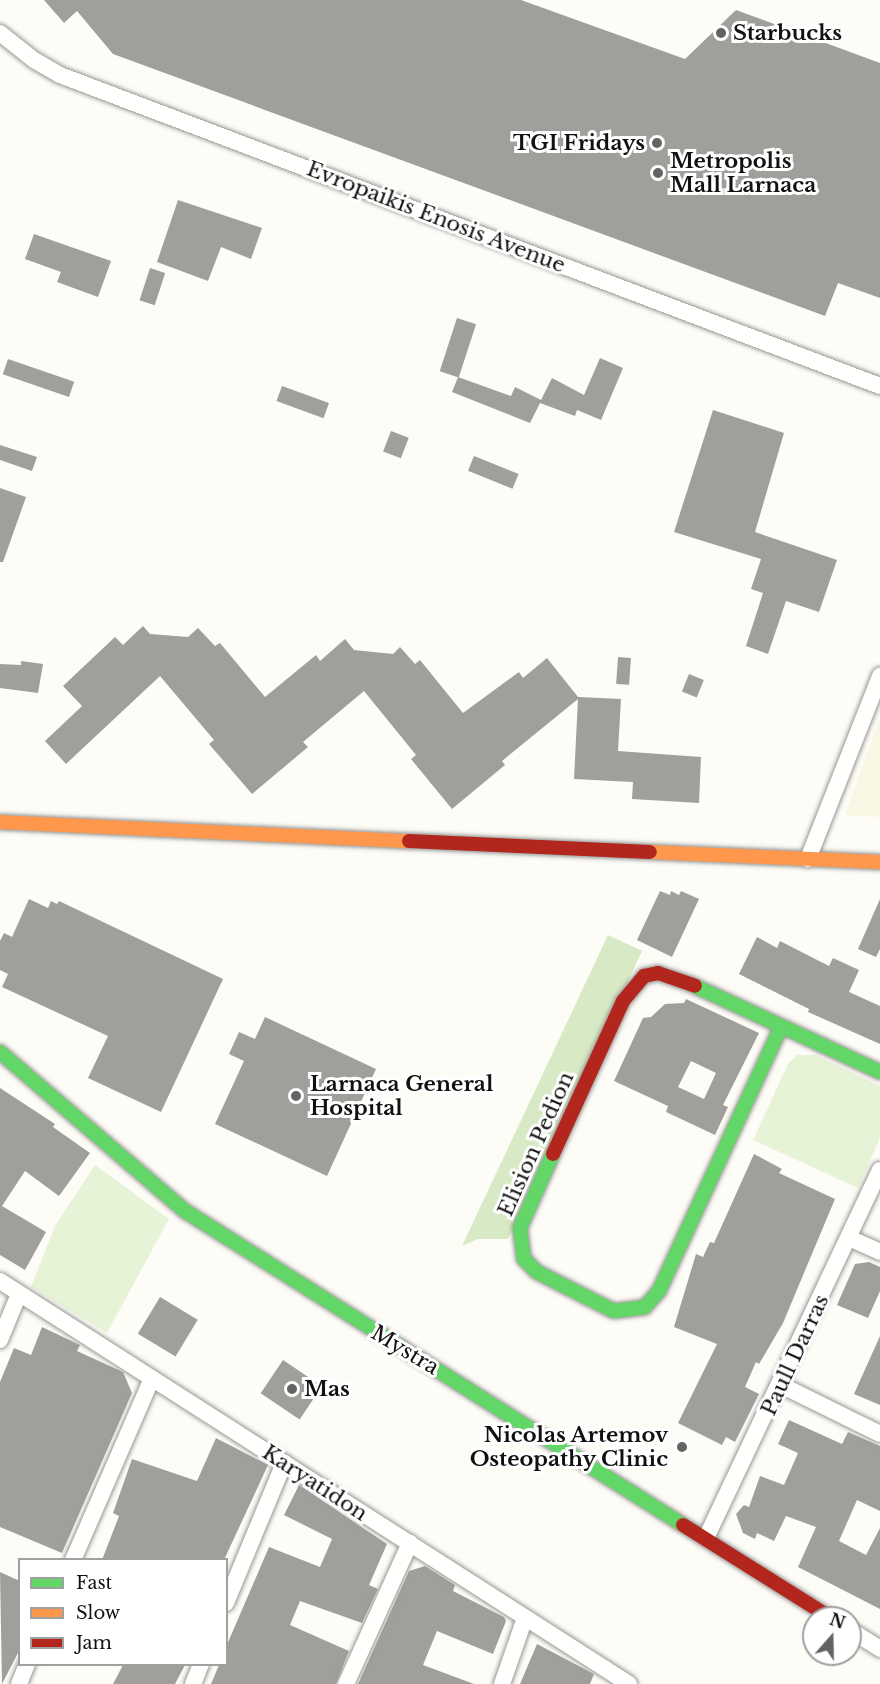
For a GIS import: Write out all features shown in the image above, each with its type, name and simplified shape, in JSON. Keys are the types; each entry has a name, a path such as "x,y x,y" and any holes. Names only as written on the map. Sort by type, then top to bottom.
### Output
{"street":[{"name":"Evropaikis Enosis Avenue","path":"0,33 60,75 880,386"},
{"path":"808,859 880,676"},
{"path":"0,822 880,862"},
{"name":"Elision Pedion","path":"781,1027 659,1291 645,1307 614,1311 537,1272 524,1259 520,1247 520,1228 633,985 644,976 658,973 678,978 880,1072"},
{"name":"Mystra","path":"0,1052 185,1211 812,1606"},
{"name":"Paull Darras","path":"706,1538 782,1385 880,1170"},
{"path":"849,1238 880,1252"},
{"name":"Karyatidon","path":"0,1281 629,1684"},
{"path":"0,1340 19,1294"},
{"path":"74,1558 152,1378"},
{"path":"782,1385 880,1434"},
{"path":"228,1597 284,1463"},
{"path":"346,1684 410,1544"},
{"path":"502,1684 525,1618"},
{"path":"862,1638 880,1649"},
{"path":"19,1684 27,1666"},
{"path":"193,1684 201,1666"}],"shaded area":[{"path":"880,718 880,817 845,815"}],"green space":[{"path":"608,935 642,951 508,1239 478,1239 462,1246"},
{"path":"797,1055 815,1055 880,1086 880,1138 858,1188 753,1140 788,1064"},
{"path":"95,1165 169,1219 107,1333 31,1287 55,1226"}],"building":[{"name":"Metropolis Mall Larnaca","path":"44,0 521,0 685,59 736,10 880,63 880,298 838,283 825,316 113,54 77,11 64,23"},
{"path":"178,200 262,228 251,259 221,247 208,281 157,262"},
{"path":"34,234 111,261 98,297 57,282 61,272 25,259"},
{"path":"150,268 165,273 155,305 139,300"},
{"path":"457,318 476,324 459,377 440,371"},
{"path":"600,358 623,368 601,420 577,410 575,416 540,403 530,423 452,392 458,377 511,396 515,387 541,400 552,378 584,395"},
{"path":"8,359 74,382 69,397 3,374"},
{"path":"282,386 329,403 324,418 277,401"},
{"path":"713,410 784,433 755,532 837,560 819,612 786,601 768,654 746,646 763,593 751,589 761,559 674,532"},
{"path":"391,431 409,438 401,458 383,452"},
{"path":"0,445 37,457 32,471 0,460"},
{"path":"474,456 519,474 513,489 468,471"},
{"path":"0,488 26,497 3,562 0,562"},
{"path":"143,626 150,634 188,637 198,628 215,646 220,643 265,697 316,655 320,661 345,639 354,650 393,654 400,647 415,664 420,660 463,713 519,672 523,678 547,658 578,697 621,699 618,751 701,757 699,803 632,799 633,782 574,779 578,699 502,761 505,765 452,809 411,759 416,755 364,691 303,742 308,747 252,794 209,744 214,740 160,676 66,764 45,741 82,706 63,686 115,637 123,645"},
{"path":"618,657 631,658 629,685 616,684"},
{"path":"21,661 43,664 38,693 0,688 0,664 21,665"},
{"path":"689,674 704,680 697,698 682,692"},
{"path":"660,891 670,895 671,891 679,895 681,891 699,899 672,957 637,940"},
{"path":"29,899 48,908 51,901 57,904 59,901 223,979 161,1112 88,1078 108,1036 2,987 8,974 0,970 0,941 4,933 12,937"},
{"path":"880,899 880,949 876,957 858,949"},
{"path":"757,937 777,948 780,941 829,966 833,958 859,970 849,992 880,1006 880,1044 808,1012 809,1009 739,974"},
{"path":"686,999 759,1033 723,1105 728,1107 715,1135 666,1112 668,1106 614,1081 643,1018 651,1017 665,1004 684,1003","holes":["691,1061 716,1073 704,1099 678,1087"]},
{"name":"Larnaca General Hospital","path":"265,1017 376,1069 327,1176 215,1124 244,1061 229,1054 239,1032 255,1039"},
{"path":"0,1088 55,1124 53,1127 90,1153 59,1196 25,1171 2,1206 46,1232 25,1270 0,1255"},
{"path":"754,1154 782,1169 779,1173 835,1199 783,1323 759,1364 756,1362 745,1387 759,1394 735,1442 726,1437 722,1445 678,1423 717,1344 674,1327 696,1254 703,1257 710,1242 714,1243"},
{"path":"869,1262 880,1267 880,1291 868,1318 837,1305 855,1264"},
{"path":"160,1297 198,1320 176,1357 138,1334"},
{"path":"42,1327 80,1345 77,1351 123,1372 132,1393 62,1553 0,1527 0,1382 14,1348 31,1355"},
{"path":"880,1336 880,1405 854,1394"},
{"name":"Mas","path":"283,1360 322,1386 300,1419 261,1393"},
{"path":"789,1420 842,1444 848,1432 880,1446 880,1511 857,1500 839,1541 866,1555 880,1528 880,1609 798,1567 816,1527 786,1516 774,1541 757,1533 755,1539 743,1533 736,1514 744,1505 749,1507 760,1476 784,1485 798,1453 778,1444"},
{"path":"216,1438 268,1465 225,1558 103,1558 119,1516 113,1513 132,1459 197,1481"},
{"path":"299,1485 387,1544 369,1585 378,1589 362,1623 300,1601 290,1625 349,1651 336,1684 211,1684 219,1666 228,1666 228,1642 269,1547 320,1567 332,1539 284,1515"},
{"path":"425,1566 455,1585 453,1591 504,1617 506,1621 493,1654 437,1631 423,1665 474,1684 358,1684 409,1571"},
{"path":"0,1572 18,1580 18,1653 2,1684"},
{"path":"537,1644 594,1674 590,1684 520,1684"},
{"path":"122,1666 184,1666 175,1684 113,1684"}],"traffic: fast":[{"path":"695,986 880,1072"},
{"path":"553,1154 520,1228 524,1259 537,1272 614,1311 645,1307 659,1291 781,1027"},
{"path":"0,1052 185,1211 683,1525"}],"traffic: slow":[{"path":"0,822 409,841"},
{"path":"650,852 880,862"}],"traffic: jam":[{"path":"409,841 650,852"},
{"path":"553,1154 623,1001 644,976 658,973 695,986"},
{"path":"683,1525 812,1606"}],"place":[{"name":"Starbucks","path":"721,33"},
{"name":"TGI Fridays","path":"657,143"},
{"name":"Metropolis Mall Larnaca","path":"658,173"},
{"name":"Larnaca General Hospital","path":"296,1096"},
{"name":"Mas","path":"292,1389"},
{"name":"Nicolas Artemov Osteopathy Clinic","path":"682,1447"}]}
